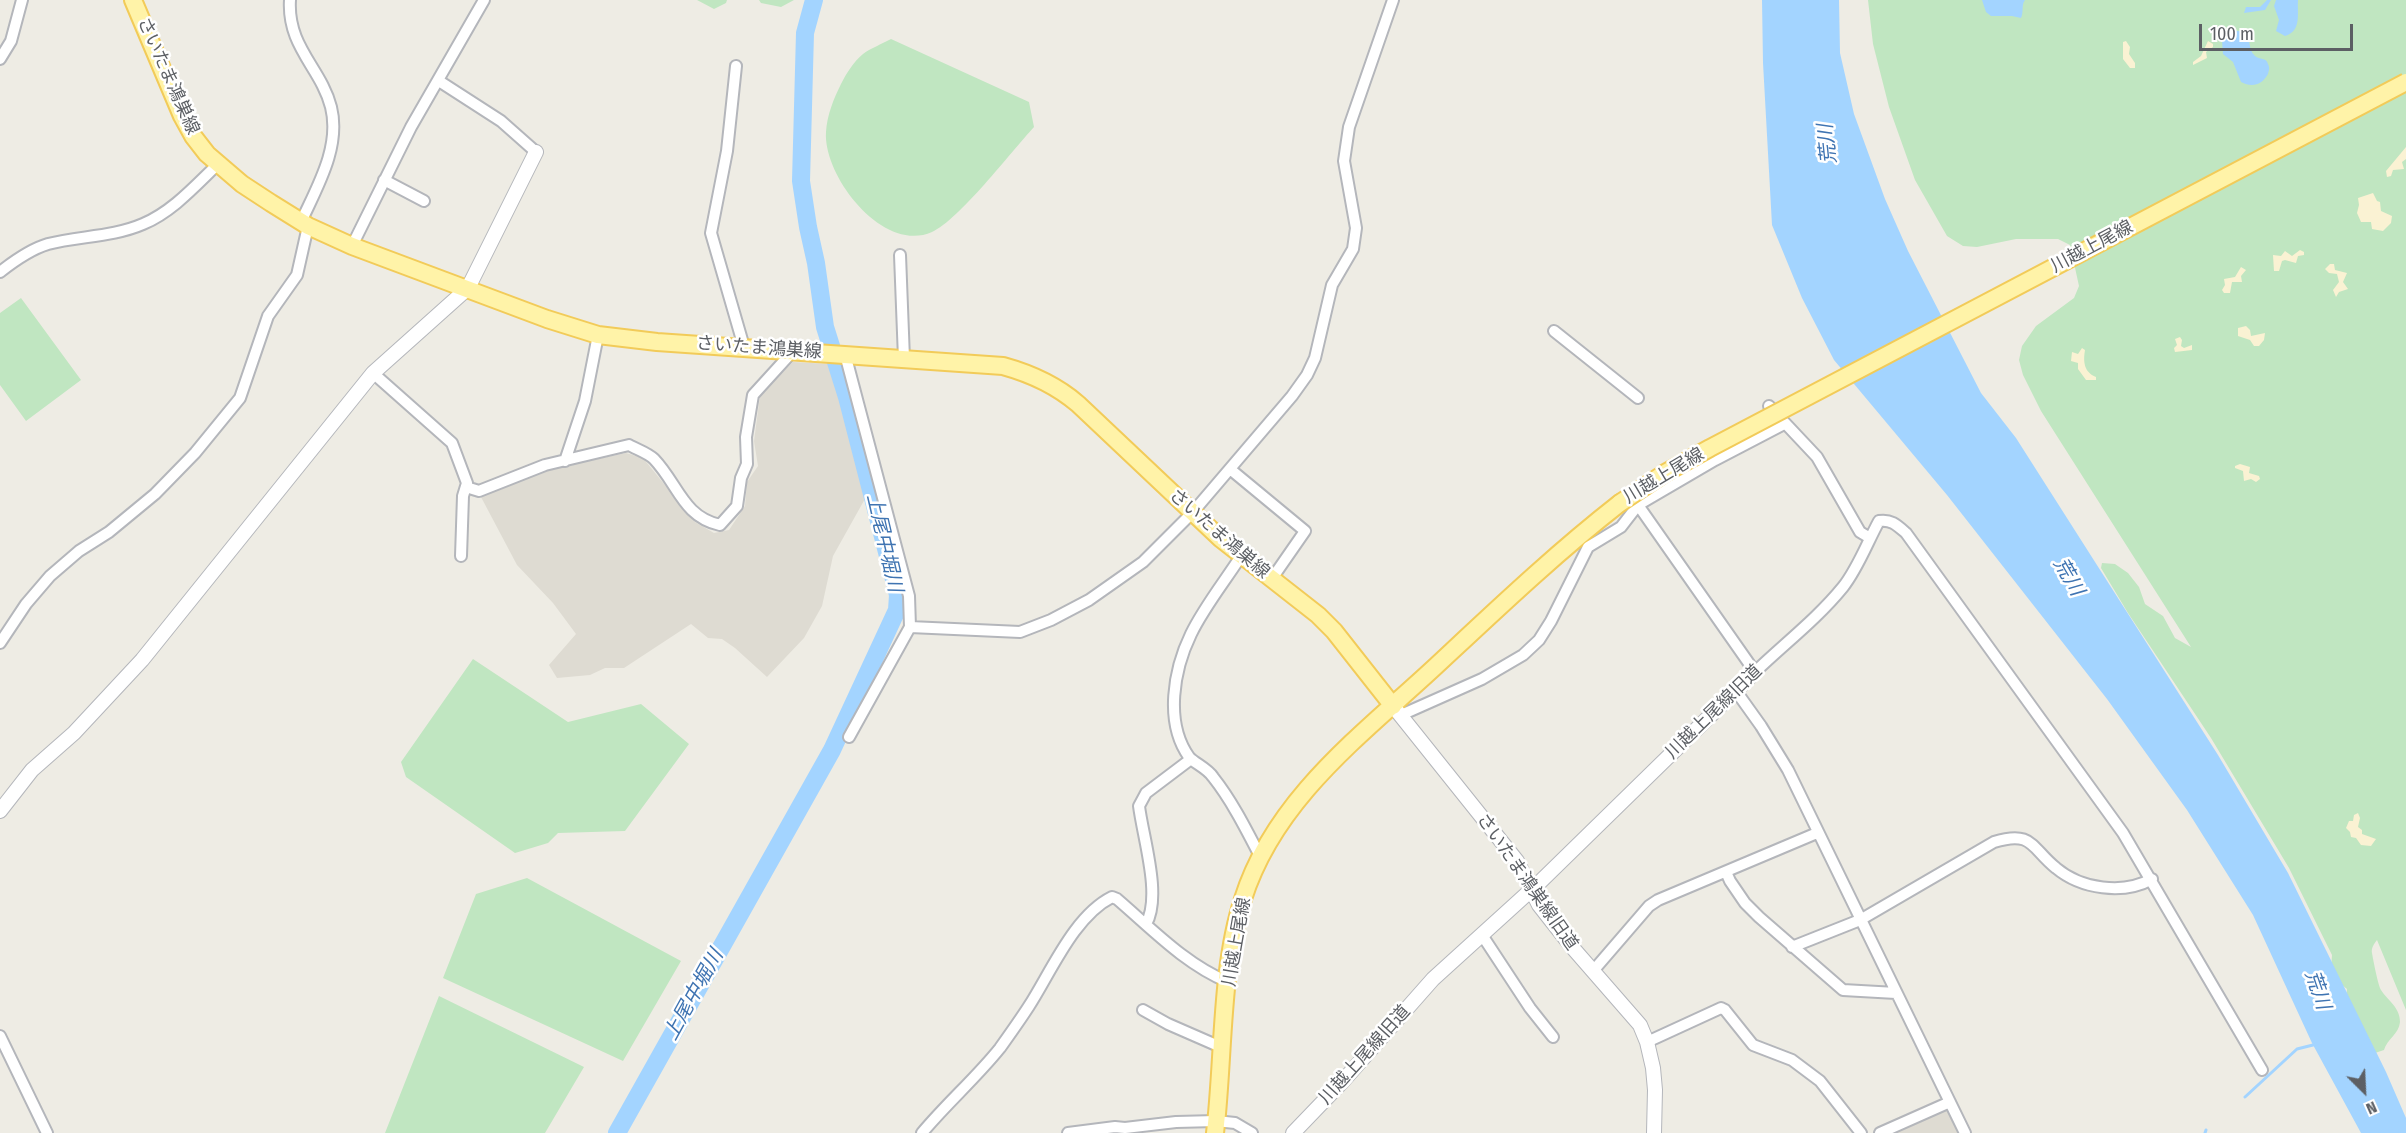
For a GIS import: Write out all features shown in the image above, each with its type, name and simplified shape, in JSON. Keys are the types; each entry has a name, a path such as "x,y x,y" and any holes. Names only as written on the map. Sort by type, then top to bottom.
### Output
{"main road":[{"name":"さいたま鴻巣線","path":"133,0 182,116 200,145 218,164 243,184 305,224 352,246 547,319 598,335 639,341 1004,366 1042,379 1078,404 1241,556 1318,615 1334,631 1397,710"},
{"name":"川越上尾線","path":"1216,1127 1228,982 1237,921 1260,856 1276,828 1303,793 1344,751 1397,710 1547,562 1620,503 1665,473 2406,82"}],"street":[{"path":"0,58 11,41 22,0"},
{"path":"0,643 26,604 50,576 79,551 109,532 155,494 195,453 240,398 268,316 297,275 305,224 328,160 332,115 326,95 297,42 292,28 290,0"},
{"path":"352,246 411,127 484,0"},
{"path":"910,627 1020,632 1051,620 1089,600 1143,562 1192,512 1292,396 1307,375 1315,358 1332,285 1353,249 1356,228 1344,161 1349,127 1393,0"},
{"path":"736,66 727,151 711,233 744,347"},
{"path":"2,802 32,770 74,733 142,660 373,373 468,288 536,152 501,121 439,81"},
{"path":"0,272 46,244 142,225 160,216 180,200 218,164"},
{"path":"384,180 424,201"},
{"path":"900,255 904,358"},
{"path":"1554,331 1638,398"},
{"path":"565,461 585,401 598,335"},
{"path":"466,487 479,491 545,465 628,445 653,458 689,507 704,521 720,525 737,506 741,478 747,464 746,437 753,395 795,350"},
{"path":"837,353 909,596 910,627 849,737"},
{"path":"373,373 452,443 467,483 460,524 461,556"},
{"path":"1770,406 1784,424 1817,457 1860,532 1870,538"},
{"path":"1397,710 1482,679 1533,647 1557,610 1588,547 1621,527 1638,505 1715,460 1784,424"},
{"path":"1230,469 1305,531 1271,580"},
{"path":"1638,505 1755,672"},
{"name":"川越上尾線旧道","path":"1293,1133 1343,1081 1419,994 1531,890 1755,672 1818,615 1855,569 1879,521 1886,520 1894,523 1918,548 1996,659 2097,794 2152,879"},
{"path":"1241,556 1191,632 1181,659 1176,690 1175,721 1181,741 1191,759 1214,777 1236,811 1260,856"},
{"path":"1736,691 1788,770 1965,1133"},
{"name":"さいたま鴻巣線旧道","path":"1397,710 1513,856 1539,905 1631,1013 1647,1041 1653,1068 1655,1090 1653,1133"},
{"path":"1146,924 1151,915 1153,891 1139,806 1146,794 1191,759"},
{"path":"1593,971 1649,906 1672,893 1817,833"},
{"path":"1792,947 1860,920 1994,842 2013,837 2024,839 2035,846 2054,867 2064,874 2093,885 2126,889 2152,879 2262,1070"},
{"path":"1726,872 1745,903 1843,990 1896,993"},
{"path":"922,1133 980,1072 1001,1046 1028,1008 1067,943 1089,914 1112,897 1199,967 1228,982"},
{"path":"1482,935 1530,1008 1553,1037"},
{"path":"1647,1041 1721,1008 1753,1045 1792,1060 1820,1081 1861,1133"},
{"path":"1143,1010 1168,1024 1223,1048"},
{"path":"0,1035 47,1133"},
{"path":"1880,1133 1950,1102"},
{"path":"1068,1133 1115,1127 1125,1131 1176,1122 1216,1127 1236,1124 1252,1133"}],"shaded area":[{"path":"793,362 831,364 866,497 833,556 822,606 804,638 767,677 735,648 722,639 708,638 691,624 624,668 605,668 590,675 557,678 549,665 576,634 553,603 517,565 481,497 484,492 547,470 626,453 643,458 695,522 714,533 729,530 745,506 747,482 758,466 754,441 760,396"},
{"path":"1945,1108 1950,1110 1961,1133 1887,1133"}],"green space":[{"path":"697,0 727,0 726,3 714,9"},
{"path":"759,0 794,0 781,7 761,3"},
{"path":"1868,0 2406,0 2406,1010 2377,940 2372,951 2378,983 2396,1008 2400,1022 2398,1030 2384,1050 2372,1054 2346,1000 2347,989 2337,981 2331,969 2332,955 2289,868 2211,738 2101,568 2102,563 2115,564 2128,573 2139,587 2145,604 2163,616 2175,638 2191,647 2041,411 2023,375 2019,360 2022,346 2036,326 2074,298 2079,286 2070,245 2058,239 2016,239 1977,247 1963,246 1947,236 1915,180 1889,107 1873,44"},
{"path":"891,39 1029,102 1034,127 956,214 932,232 913,236 894,232 876,222 860,207 845,189 834,169 828,150 826,132 828,119 833,101 845,76 863,54"},
{"path":"21,298 81,380 26,421 0,385 0,313"},
{"path":"473,659 568,722 641,704 689,744 625,831 558,833 548,843 515,853 406,777 401,762"},
{"path":"527,878 681,961 623,1061 443,978 476,894"},
{"path":"439,996 584,1067 545,1133 385,1133"}],"sand":[{"path":"2126,41 2130,47 2129,54 2135,63 2135,68 2130,68 2123,59 2123,42"},
{"path":"2208,41 2213,44 2213,47 2206,52 2207,58 2193,65 2193,62 2201,56"},
{"path":"2406,147 2406,159 2402,162 2404,169 2393,170 2391,176 2387,177 2386,171"},
{"path":"2373,193 2380,202 2381,211 2392,216 2391,223 2383,231 2372,229 2371,222 2361,222 2357,213 2358,198"},
{"path":"2300,250 2304,252 2304,255 2298,256 2296,263 2282,261 2279,271 2274,271 2273,255 2281,256 2285,251 2292,256"},
{"path":"2330,264 2334,264 2335,270 2347,273 2343,282 2348,289 2339,292 2336,297 2333,290 2339,282 2337,274 2329,273 2325,269"},
{"path":"2241,267 2246,270 2241,276 2242,282 2232,282 2230,293 2224,293 2222,290 2225,285 2224,279 2235,277"},
{"path":"2246,326 2251,336 2265,333 2264,340 2259,346 2254,346 2250,340 2238,336 2238,328"},
{"path":"2180,337 2181,346 2184,348 2192,345 2192,350 2175,352 2174,348 2177,345 2175,339"},
{"path":"2082,348 2085,350 2085,366 2096,377 2096,380 2086,380 2078,369 2078,363 2071,361 2072,352 2078,354"},
{"path":"2240,464 2250,467 2249,473 2259,476 2260,479 2256,482 2251,479 2244,481 2243,471 2235,468"},
{"path":"2358,813 2360,818 2358,827 2362,830 2362,834 2376,839 2371,846 2361,845 2356,838 2351,837 2346,828 2349,821 2353,821 2354,815"}],"water":[{"name":"荒川","path":"1762,0 1839,0 1840,53 1854,114 1885,199 1908,251 1981,393 2016,438 2218,755 2288,873 2386,1072 2406,1118 2406,1133 2361,1133 2312,1043 2253,915 2187,810 2107,699 1947,495 1834,360 1802,298 1772,225"},
{"path":"1982,0 2025,0 2021,18 1991,16 1986,12"},
{"path":"2267,0 2271,0 2265,10 2244,13 2246,7 2260,7"},
{"path":"2276,0 2298,0 2296,26 2290,34 2285,36 2276,31 2279,20 2274,6"},
{"path":"2230,30 2245,32 2253,54 2267,62 2268,74 2260,83 2249,85 2241,82 2233,62 2223,54 2222,40"}],"waterway":[{"name":"上尾中堀川","path":"617,1133 832,750 897,610 898,595 847,397 825,327 801,181 805,33 814,0"},
{"path":"2245,1097 2297,1049 2317,1044"}]}
